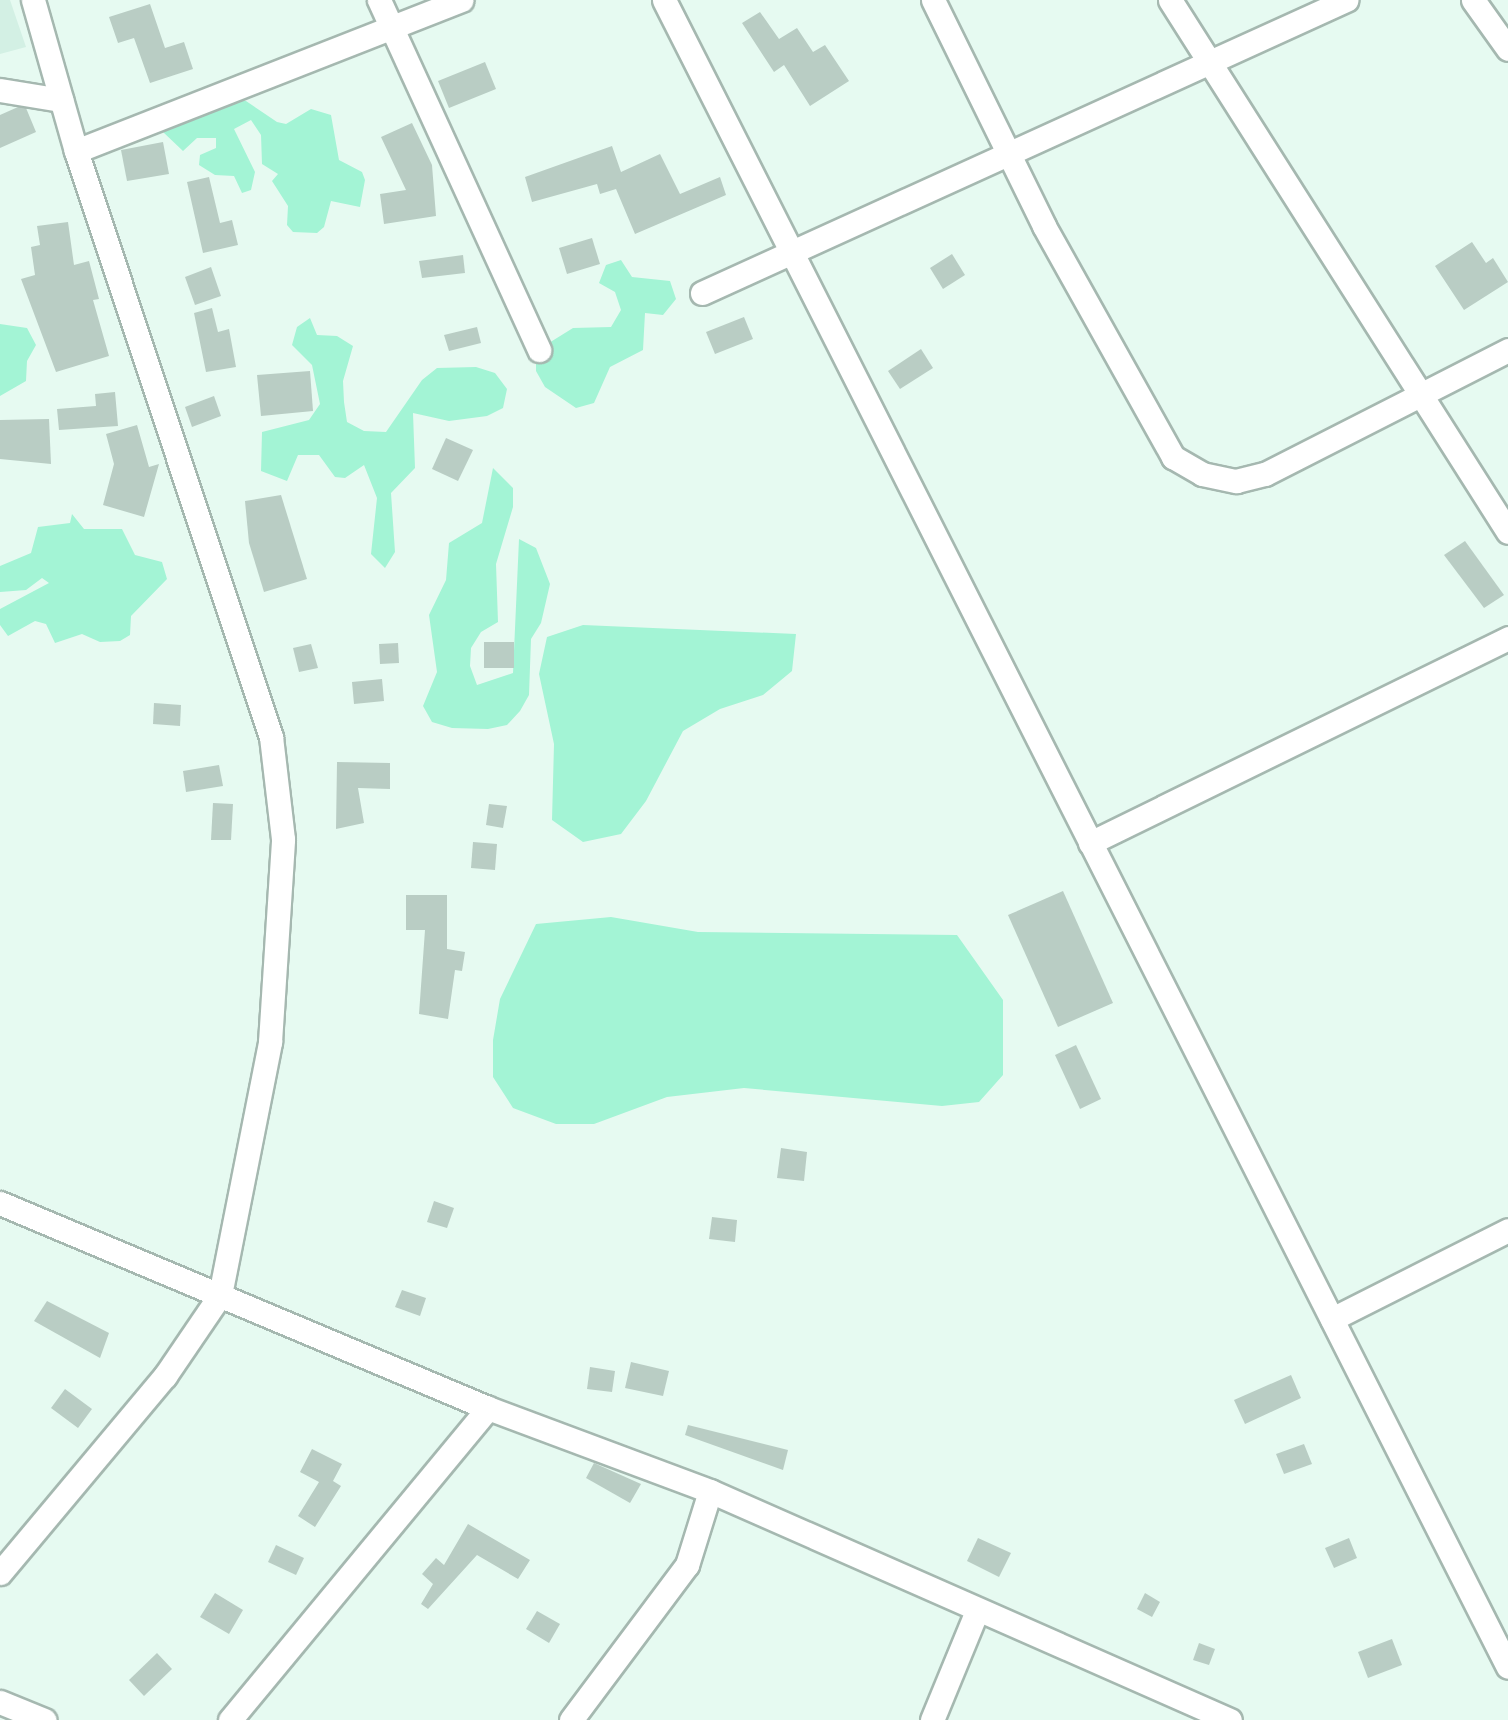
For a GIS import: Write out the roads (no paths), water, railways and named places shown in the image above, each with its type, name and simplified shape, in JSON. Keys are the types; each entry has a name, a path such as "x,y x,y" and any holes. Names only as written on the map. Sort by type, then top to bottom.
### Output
{"street":[{"path":"0,1573 165,1376 220,1295 270,1042 283,839 271,737 76,150 33,0"},
{"path":"379,0 539,350"},
{"path":"76,150 462,0"},
{"path":"664,0 1508,1667"},
{"path":"933,0 1009,154 1140,404 1173,457 1192,468 1236,481 1265,474 1418,393 1508,350"},
{"path":"1170,0 1508,532"},
{"path":"702,293 1346,0"},
{"path":"1473,0 1499,25 1508,49"},
{"path":"0,90 61,100"},
{"path":"1090,843 1508,638"},
{"path":"0,1203 488,1408 710,1491 1216,1717"},
{"path":"1332,1319 1508,1230"},
{"path":"230,1720 488,1408"},
{"path":"571,1720 687,1565 710,1491"},
{"path":"932,1720 978,1611"},
{"path":"0,1702 44,1720"}]}
